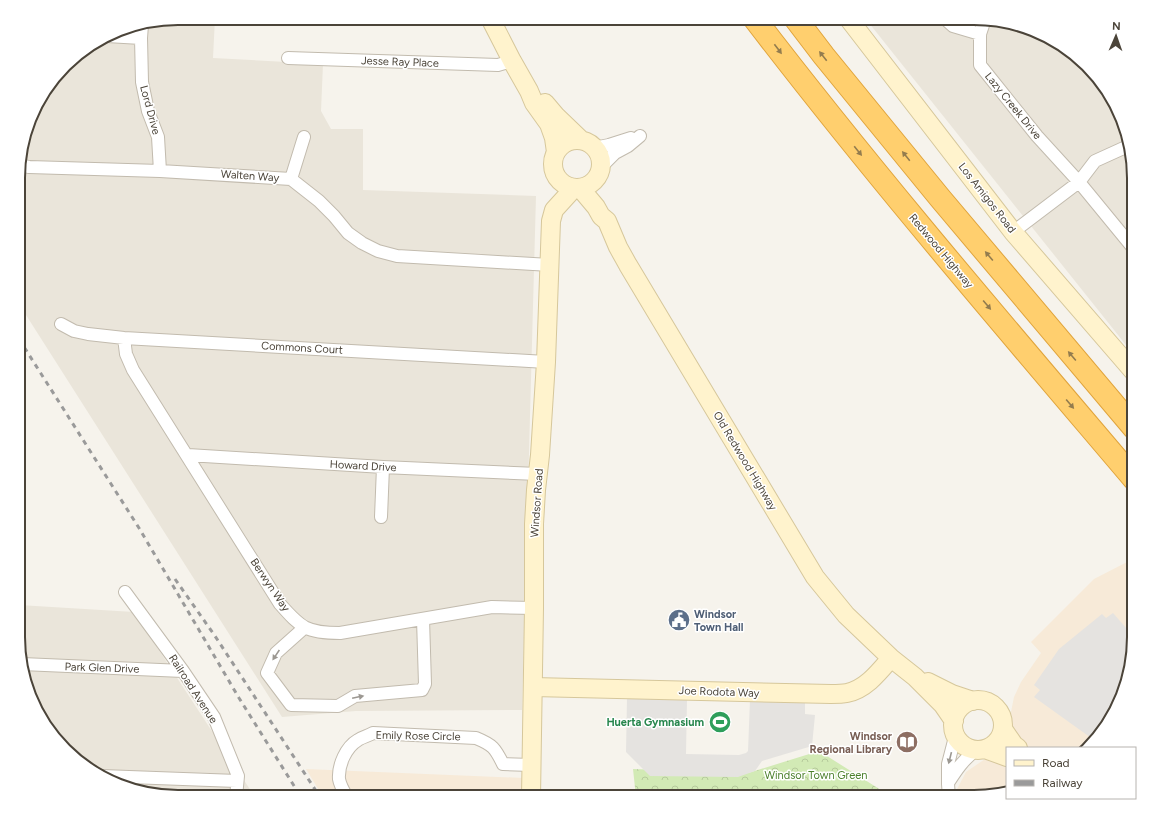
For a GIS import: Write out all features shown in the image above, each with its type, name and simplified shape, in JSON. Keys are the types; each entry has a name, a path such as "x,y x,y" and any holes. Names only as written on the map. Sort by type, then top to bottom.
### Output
{"highway":[{"name":"Redwood Highway","path":"759,25 830,116 887,186 1127,471"},
{"path":"800,25 940,198 1127,420"}],"main road":[{"path":"494,25 534,103 549,124 554,138 556,152"},
{"name":"Los Amigos Road","path":"853,25 1013,232 1127,364"},
{"path":"529,91 541,98 556,116 598,152 601,159 599,172 592,182 586,186 577,188 568,186 557,177 552,165 553,158 560,146 566,142 574,140 588,144"},
{"name":"Windsor Road","path":"531,790 534,524 546,362 551,221 554,210 551,201 554,171"},
{"name":"Old Redwood Highway","path":"599,172 601,196 607,212 607,221 628,265 815,577 846,616 891,658 915,677 943,705 954,727"},
{"path":"554,210 577,188"},
{"name":"Old Redwood Highway","path":"577,188 607,221"},
{"name":"Joe Rodota Way","path":"533,687 831,694 847,693 865,685 891,658"},
{"name":"Old Redwood Highway","path":"915,677 934,684 952,694 973,701"},
{"path":"980,750 992,746 997,742 1003,728 1003,719 1000,712 989,702 981,700 966,703 956,714 954,727 958,740 969,748 1006,757"},
{"path":"1003,728 1017,747"}],"street":[{"path":"952,25 980,34"},
{"name":"Lazy Creek Drive","path":"983,25 980,34 980,65 1037,136 1079,182 1127,241"},
{"name":"Lord Drive","path":"142,29 142,82 148,111 158,137 160,171"},
{"path":"120,37 141,38"},
{"name":"Jesse Ray Place","path":"288,58 498,65 512,61"},
{"path":"588,144 609,145 640,136 628,146 615,153 599,172"},
{"path":"291,179 304,137"},
{"path":"1013,232 1079,182 1095,161 1124,148"},
{"name":"Walten Way","path":"25,166 160,171 291,179 319,201 348,233 362,243 378,251 396,256 550,265"},
{"name":"Commons Court","path":"61,324 74,331 124,338 546,362"},
{"name":"Berwyn Way","path":"124,338 126,354 133,370 280,604 292,618 304,628 322,633 340,633 492,608 534,608"},
{"name":"Howard Drive","path":"188,456 538,474"},
{"path":"381,517 383,467"},
{"name":"Railroad Avenue","path":"125,592 183,671 214,717 238,776 236,790"},
{"path":"304,628 276,653 267,673 291,705 338,706 355,696 422,690 425,684 423,620"},
{"name":"Park Glen Drive","path":"27,664 183,671"},
{"path":"948,790 948,764 954,741 954,727"},
{"name":"Emily Rose Circle","path":"343,790 339,780 342,760 348,749 357,740 373,734 476,738 487,742 496,750 503,764 531,765"},
{"path":"948,784 962,762 980,750"},
{"path":"116,777 237,781"}],"shaded area":[{"path":"215,25 213,58 323,64 321,111 331,129 363,129 363,190 536,196 522,710 356,711 282,717 25,313 25,168 30,138 45,101 63,77 77,63 101,45 138,30 158,26"},
{"path":"871,25 984,25 1014,30 1050,45 1075,63 1089,77 1111,110 1122,138 1126,158 1127,346"},
{"path":"1127,562 1127,647 1122,677 1115,696 1107,714 1089,738 1080,747 1023,747 1013,736 1009,722 1014,697 1021,682 1041,653 1031,642 1094,579"},
{"path":"25,605 134,612 250,790 168,790 129,782 101,770 77,752 63,738 45,714 30,677 26,657"},
{"path":"1113,613 1127,629 1126,657 1119,686 1107,714 1090,737 1034,697 1040,690 1034,685 1059,649 1102,614 1106,618"},
{"path":"627,698 687,700 686,754 739,755 748,751 750,700 805,701 805,714 815,715 812,746 762,761 755,771 738,777 650,776 626,752"},
{"path":"985,759 1006,766 1006,787 984,790 957,790 966,772"},
{"path":"306,769 524,778 523,790 319,790"}],"green space":[{"name":"Windsor Town Green","path":"819,751 881,790 635,790 633,769 748,773"}],"railway":[{"path":"25,348 139,528 239,698 297,790"},
{"path":"175,579 215,636 315,790"}],"place":[{"name":"Windsor Town Hall","path":"679,620"},
{"name":"Huerta Gymnasium","path":"720,722"},
{"name":"Windsor Regional Library","path":"907,742"}]}
